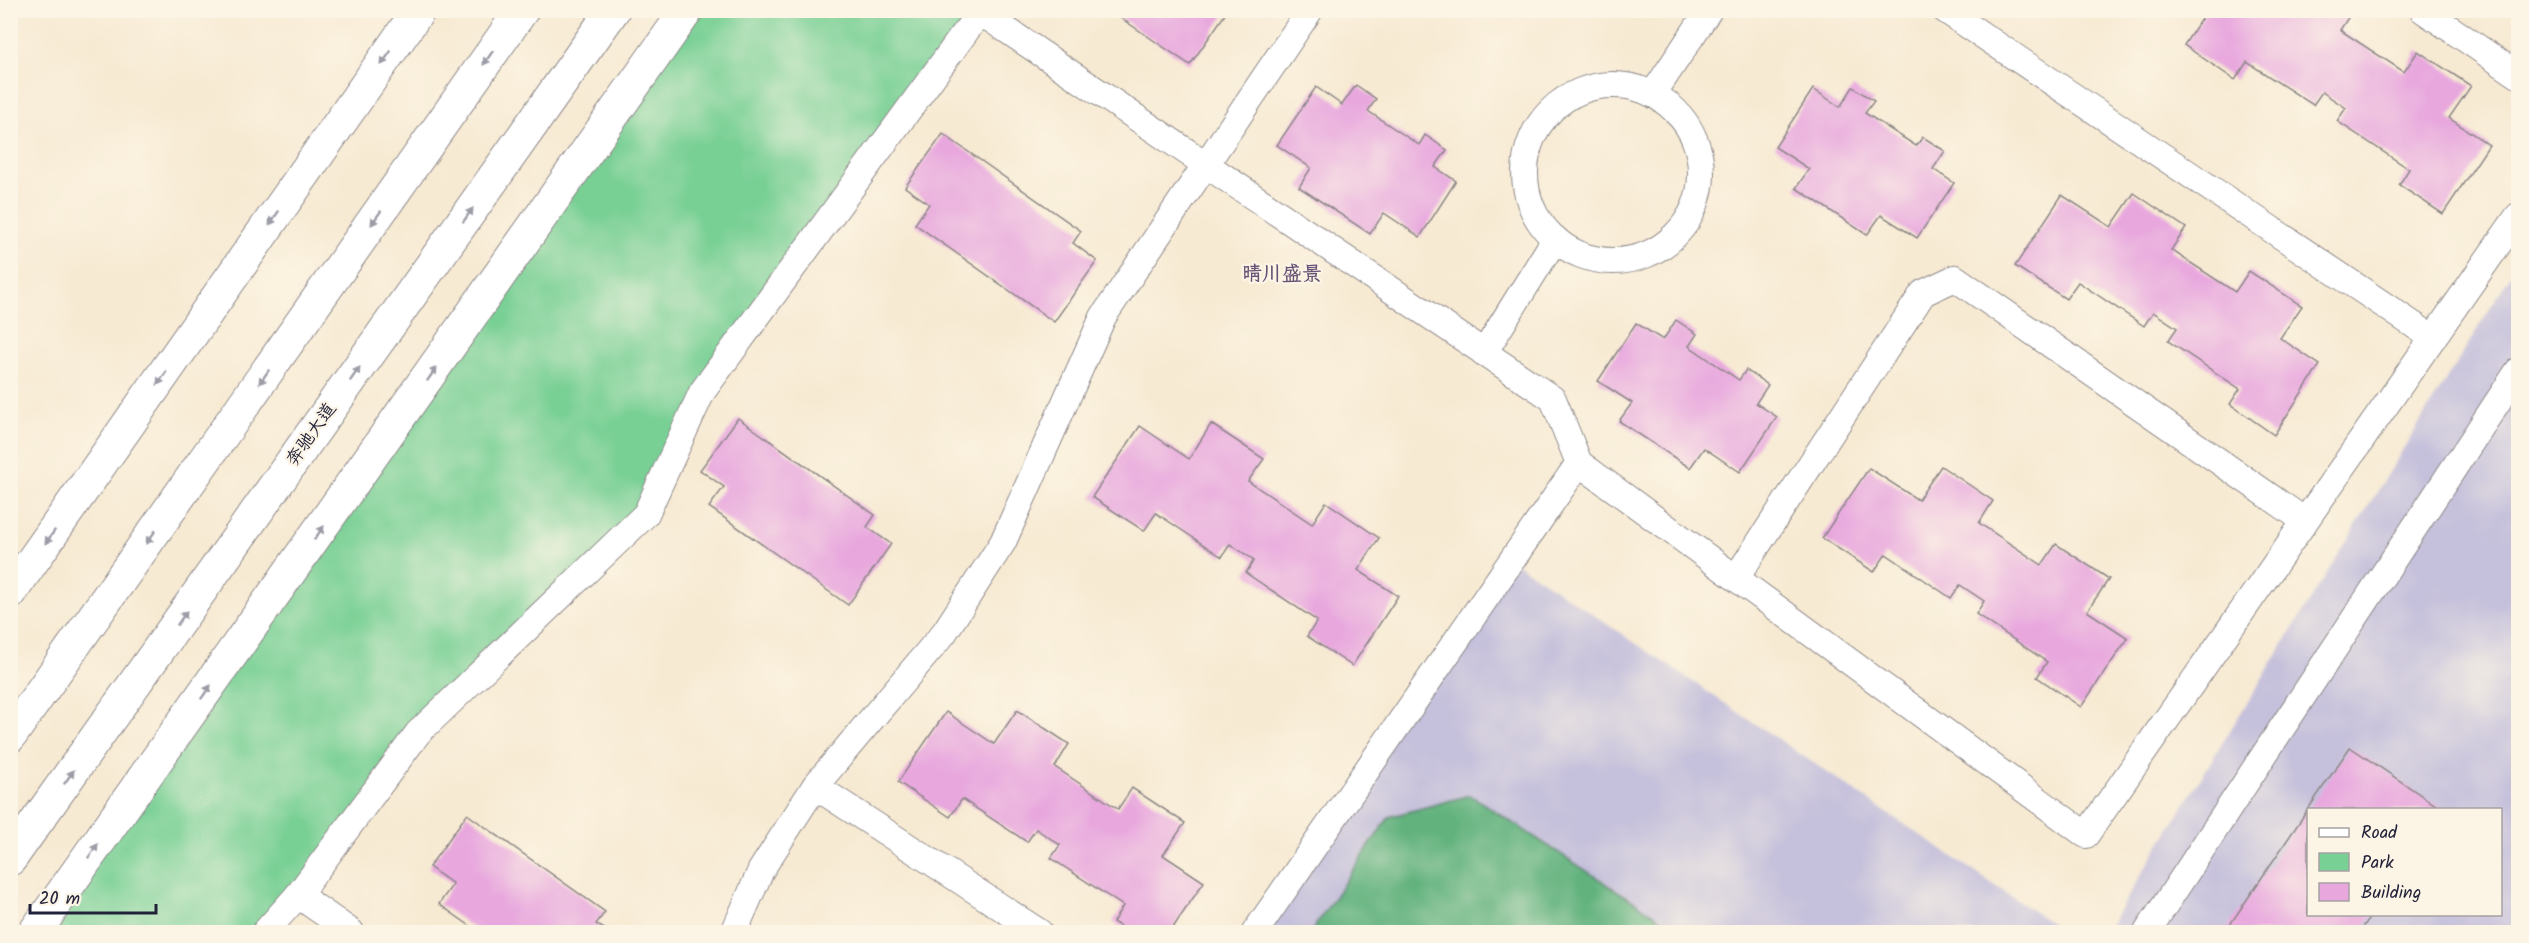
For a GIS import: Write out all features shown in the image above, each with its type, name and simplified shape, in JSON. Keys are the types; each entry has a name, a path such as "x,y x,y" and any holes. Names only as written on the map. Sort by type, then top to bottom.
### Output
{"main road":[{"path":"10,593 419,10"},
{"path":"10,736 522,10"},
{"name":"奔驰大道","path":"10,859 613,10"},
{"path":"35,933 617,113 687,10"}],"lane":[{"path":"734,933 761,870 815,786 944,633 1003,542 1103,317 1310,10"},
{"path":"1653,94 1709,10"},
{"path":"1945,10 2433,338"},
{"path":"2423,10 2518,75"},
{"path":"265,933 298,895 418,733 646,514 702,392 980,11 1553,399 1579,463 2086,835 2518,216"},
{"path":"1623,85 1653,94 1675,111 1692,133 1700,160 1701,187 1693,213 1676,236 1653,252 1628,261 1578,256 1555,239 1531,207 1524,177 1529,146 1542,120 1565,99 1593,87 1623,85"},
{"path":"1484,353 1555,239"},
{"path":"1736,578 1923,293 1955,278 2305,521"},
{"path":"2147,933 2518,371"},
{"path":"1255,933 1579,463"},
{"path":"815,786 1039,933"},
{"path":"298,895 351,933"}],"shaded area":[{"path":"2518,263 2518,932 2106,932"},
{"path":"1512,560 2064,932 1257,932"}],"green space":[{"path":"680,11 981,11 702,392 646,514 418,733 265,932 35,932"},
{"path":"1470,795 1681,932 1311,932 1389,817"}],"building":[{"path":"1109,10 1228,10 1190,65"},
{"path":"2207,10 2353,10 2340,30 2404,72 2418,51 2471,86 2449,118 2489,145 2443,214 2399,185 2409,169 2337,121 2346,108 2322,92 2313,105 2247,62 2235,80 2184,45"},
{"path":"1356,85 1376,99 1368,111 1419,145 1425,135 1447,150 1435,167 1456,181 1420,237 1384,213 1370,234 1299,187 1311,168 1277,145 1316,87 1342,105"},
{"path":"1853,87 1874,101 1865,113 1916,146 1923,137 1945,151 1933,169 1954,183 1917,238 1881,215 1867,235 1796,188 1809,169 1775,147 1813,89 1840,107"},
{"path":"943,134 1081,231 1073,243 1097,261 1054,322 915,224 929,204 905,187"},
{"path":"2134,193 2186,228 2171,250 2235,292 2249,271 2302,306 2280,338 2320,365 2274,435 2230,404 2240,389 2168,341 2177,328 2153,312 2144,326 2078,282 2066,299 2015,266 2062,195 2111,227"},
{"path":"1676,320 1697,334 1689,346 1739,380 1746,370 1768,385 1756,403 1777,417 1740,472 1704,448 1690,468 1619,421 1632,403 1598,381 1636,323 1663,340"},
{"path":"738,418 875,515 867,527 891,544 848,605 709,507 724,487 700,470"},
{"path":"1211,424 1264,459 1248,481 1312,524 1326,502 1379,538 1358,570 1398,596 1352,666 1307,636 1317,621 1246,573 1254,560 1230,544 1222,557 1156,513 1144,531 1092,497 1140,426 1189,459"},
{"path":"1941,466 1993,501 1979,523 2042,565 2056,544 2109,579 2087,611 2128,638 2081,707 2037,677 2047,662 1976,614 1984,601 1960,585 1951,598 1886,554 1874,572 1822,538 1869,468 1918,500"},
{"path":"1017,710 1069,744 1055,767 1118,809 1132,788 1185,823 1163,855 1204,882 1170,932 1129,932 1113,922 1123,906 1051,858 1060,845 1036,829 1027,842 962,799 950,817 898,782 946,712 994,744"},
{"path":"2350,747 2440,808 2309,808"},
{"path":"2307,811 2307,916 2371,916 2360,932 2225,932"},
{"path":"467,814 605,912 596,924 609,932 479,932 439,904 453,884 429,867"}],"district":[{"name":"晴川盛景","path":"1282,275"}]}
